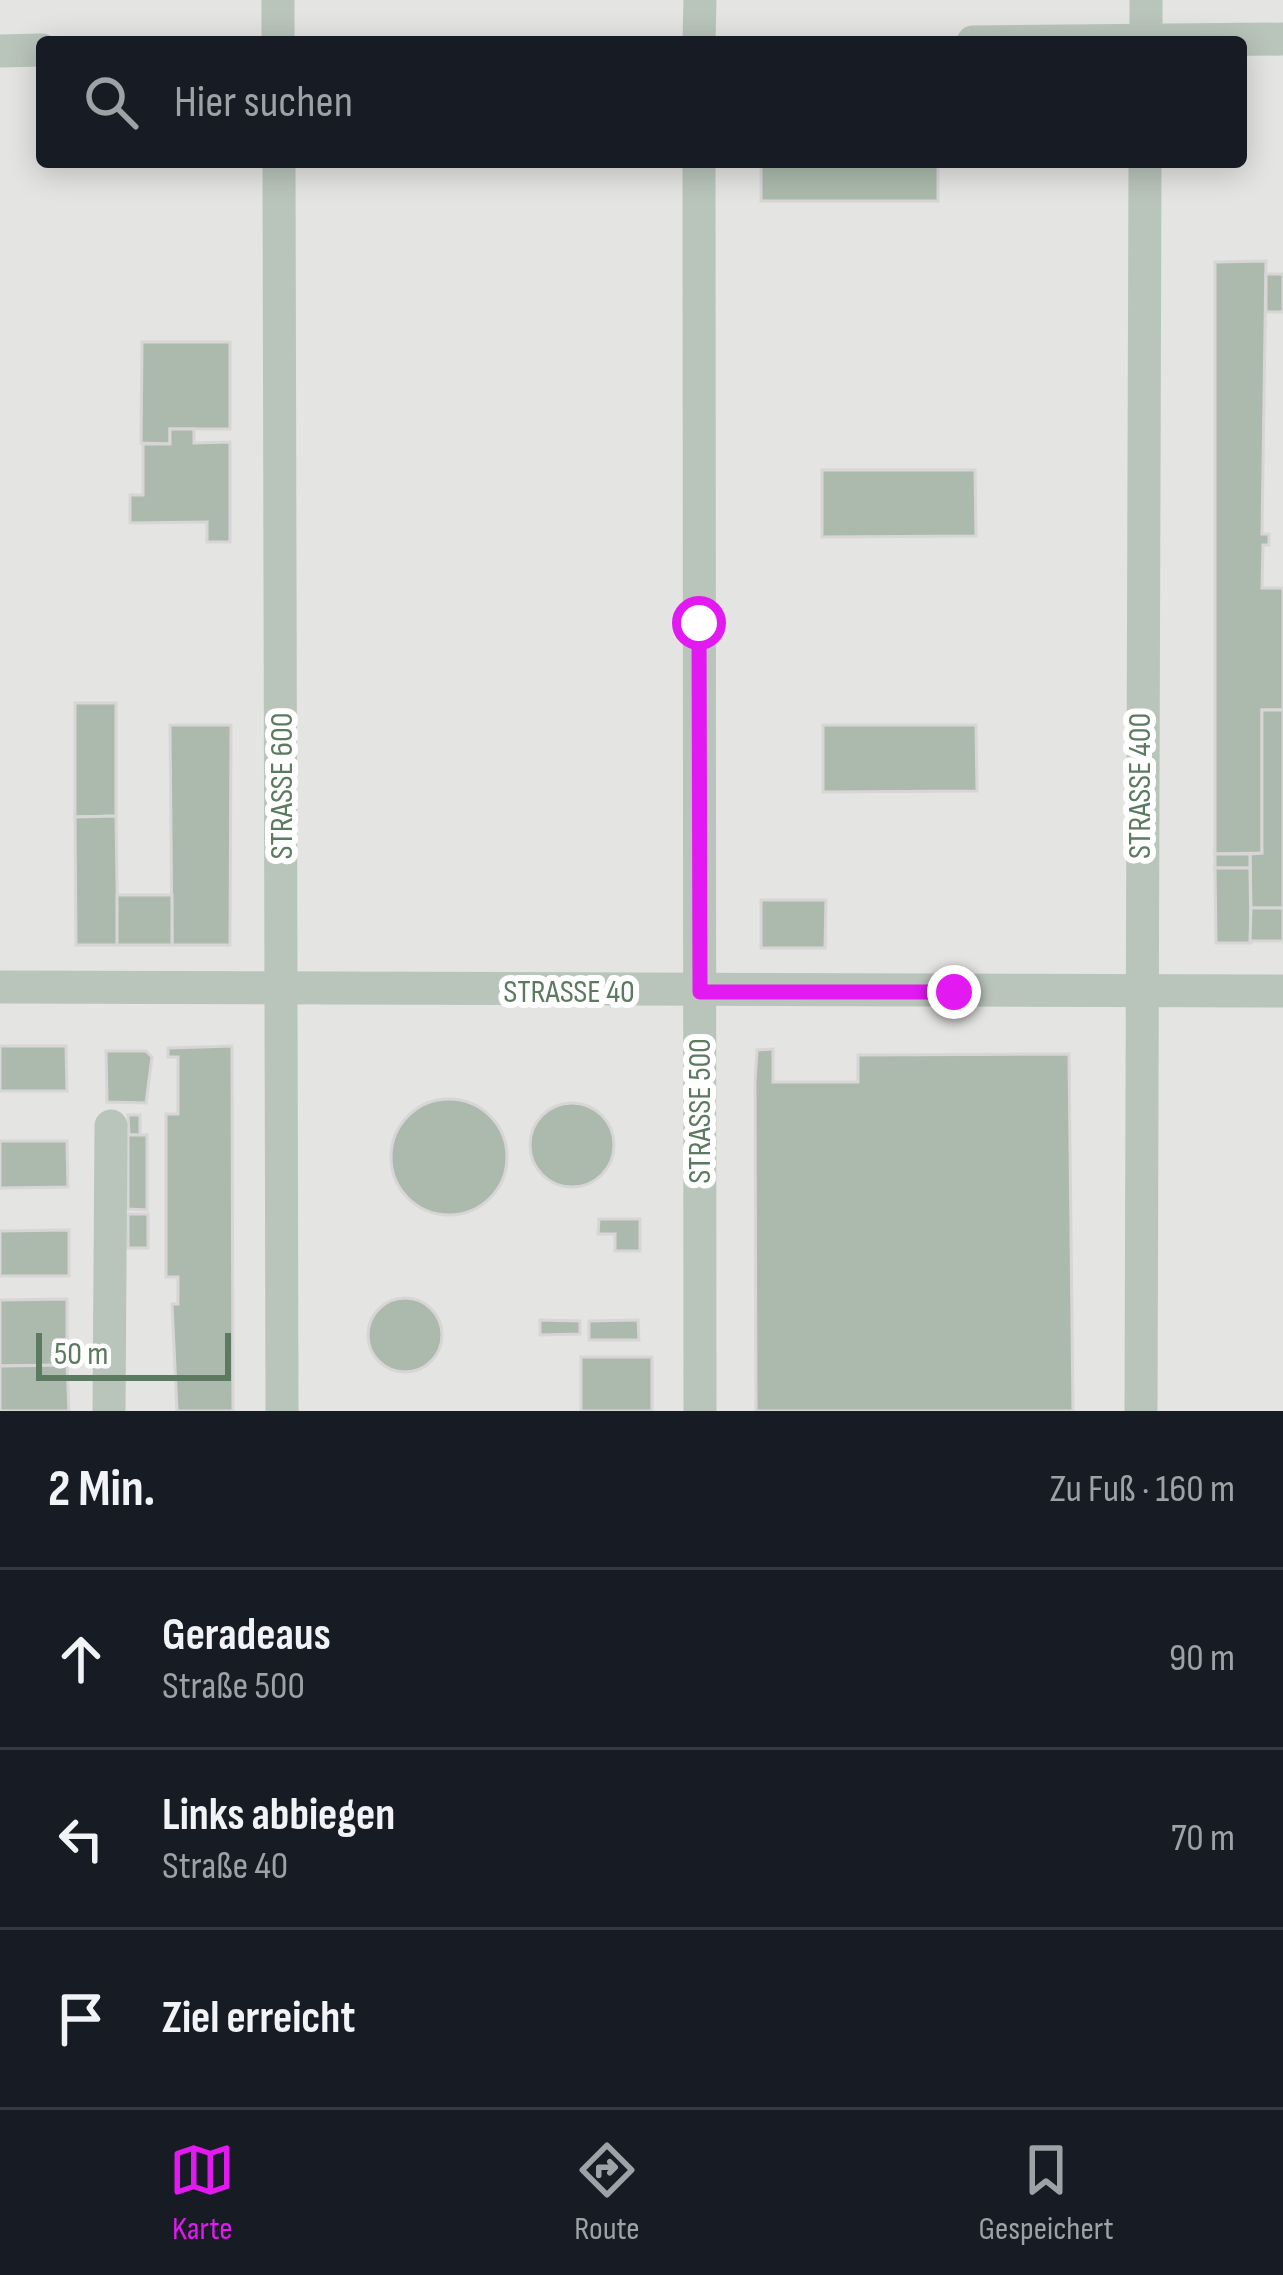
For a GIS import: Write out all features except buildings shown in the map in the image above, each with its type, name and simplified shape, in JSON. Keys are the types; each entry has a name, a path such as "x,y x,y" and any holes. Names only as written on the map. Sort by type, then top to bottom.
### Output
{"street":[{"path":"278,0 278,36"},
{"path":"699,36 700,0"},
{"path":"1146,0 1146,36"},
{"path":"1247,40 1283,39"},
{"path":"0,51 36,50"},
{"name":"STRASSE 600","path":"279,168 282,1411"},
{"name":"STRASSE 500","path":"699,168 700,1411"},
{"name":"STRASSE 400","path":"1141,1411 1138,991 1145,168"},
{"name":"STRASSE 40","path":"0,987 1283,991"},
{"path":"109,1411 111,1126"}],"shaded area":[{"path":"0,0 1283,0 1283,1411 0,1411"}],"route":[{"path":"699,623 700,992 954,992"}]}
